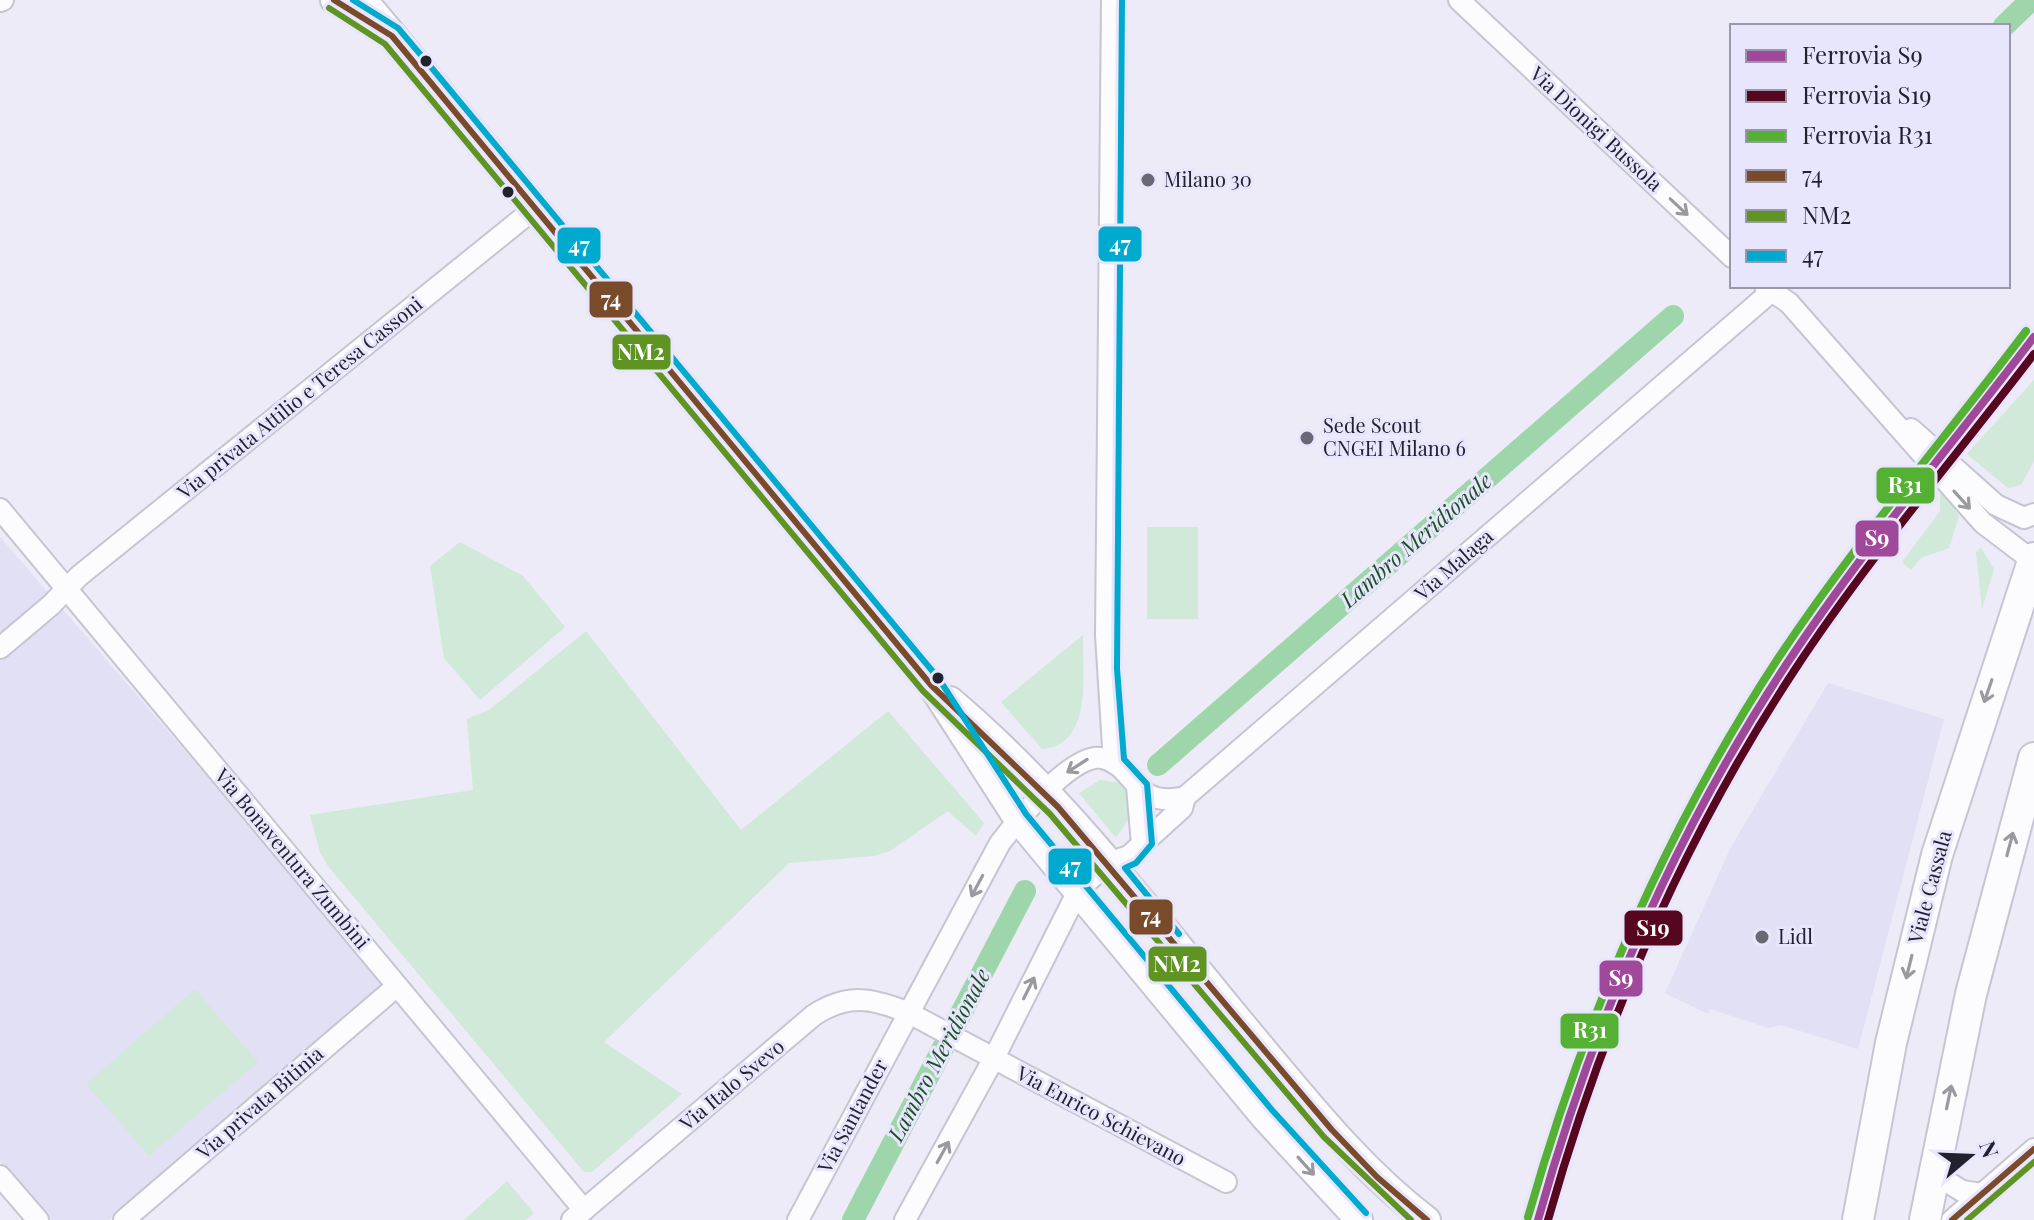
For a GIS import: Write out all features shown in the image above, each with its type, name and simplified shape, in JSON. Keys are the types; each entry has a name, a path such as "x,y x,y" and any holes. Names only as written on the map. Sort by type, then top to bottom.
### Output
{"main road":[{"name":"Viale Cassala","path":"1858,1220 1891,1043 1937,855 2034,561"},
{"path":"1925,1220 1971,994 2034,758"}],"street":[{"path":"334,0 392,36"},
{"path":"1112,0 1106,635 1114,763 1137,787 1169,801 1185,797"},
{"name":"Via Dionigi Bussola","path":"1459,0 1730,255"},
{"path":"366,2 534,209 931,685 1018,820 1079,889 1264,1117 1359,1220"},
{"name":"Via privata Attilio e Teresa Cassoni","path":"0,648 51,605 65,587 534,209"},
{"path":"1768,289 1789,303 1983,523 2034,561"},
{"name":"Via Malaga","path":"1079,889 1108,863 1129,856 1182,808 1185,797 1768,289"},
{"path":"1872,400 1934,447 1996,505 2024,518 2034,514"},
{"name":"Via Bonaventura Zumbini","path":"0,509 397,986 578,1215"},
{"path":"931,685 977,723 1046,793 1336,1137 1391,1193 1427,1220"},
{"name":"Via Santander","path":"798,1220 916,1016 1000,843 1018,820 1086,759 1101,758 1114,763"},
{"path":"1137,787 1142,844"},
{"path":"905,1220 985,1054 1079,889"},
{"name":"Via privata Bitinia","path":"124,1220 397,986"},
{"name":"Via Italo Svevo","path":"578,1215 832,1003 861,998 916,1016"},
{"path":"916,1016 985,1054"},
{"name":"Via Enrico Schievano","path":"985,1054 1226,1182"},
{"path":"1952,1220 2034,1149"},
{"path":"1933,1173 1962,1191 1982,1194"},
{"path":"0,1176 38,1220"}],"shaded area":[{"path":"0,537 386,983 109,1220 48,1220 0,1161"},
{"path":"1828,683 1944,719 1858,1049 1781,1025 1768,1028 1710,1009 1708,1014 1665,993 1731,847"}],"green space":[{"path":"2034,380 2034,461 2021,485 2008,488 1967,454"},
{"path":"1940,487 1959,516 1949,548 1921,558 1911,570 1902,562 1940,511"},
{"path":"1147,527 1198,527 1198,619 1147,619"},
{"path":"460,542 523,576 565,627 480,700 444,658 430,566"},
{"path":"1981,548 1994,569 1982,609 1976,552"},
{"path":"586,631 741,830 888,711 984,823 976,836 948,811 890,851 874,856 789,863 604,1042 682,1094 592,1172 584,1172 328,866 320,852 310,815 473,790 467,719 489,710"},
{"path":"1083,635 1082,704 1078,721 1070,735 1059,744 1042,749 1001,702"},
{"path":"1100,780 1120,783 1127,790 1130,817 1116,838 1079,793"},
{"path":"195,989 258,1062 149,1156 86,1084"},
{"path":"507,1181 534,1213 526,1220 464,1220"}],"waterway":[{"name":"Lambro Meridionale","path":"2006,24 2031,0"},
{"name":"Lambro Meridionale","path":"1158,765 1673,316"},
{"name":"Lambro Meridionale","path":"853,1220 1025,891"}],"rail line":[{"name":"R31","path":"1528,1217 1550,1144 1602,1000 1631,929 1698,792 1736,725 1806,617 2026,331"},
{"name":"S9","path":"1538,1220 1584,1074 1611,1003 1640,933 1707,796 1745,730 1815,622 2034,337"},
{"name":"S19","path":"1548,1220 1620,1005 1681,868 1716,801 1754,735 1822,630 2034,354"}],"transit line":[{"name":"74","path":"334,0 392,36 931,685 1058,807 1332,1130 1377,1177 1427,1220"},
{"name":"47","path":"353,0 398,28 426,61 939,679 1026,814 1272,1110 1366,1213"},
{"name":"47","path":"1122,0 1117,669 1124,759 1147,784 1152,844 1136,863 1125,868 1179,934"},
{"name":"NM2","path":"329,8 385,44 923,691 1050,814 1324,1137 1411,1220"},
{"name":"74","path":"1952,1220 2034,1149"},
{"name":"NM2","path":"1967,1220 2034,1162"}],"place":[{"name":"Milano 30","path":"1148,180"},
{"name":"Sede Scout CNGEI Milano 6","path":"1307,438"},
{"name":"Lidl","path":"1762,937"}]}
